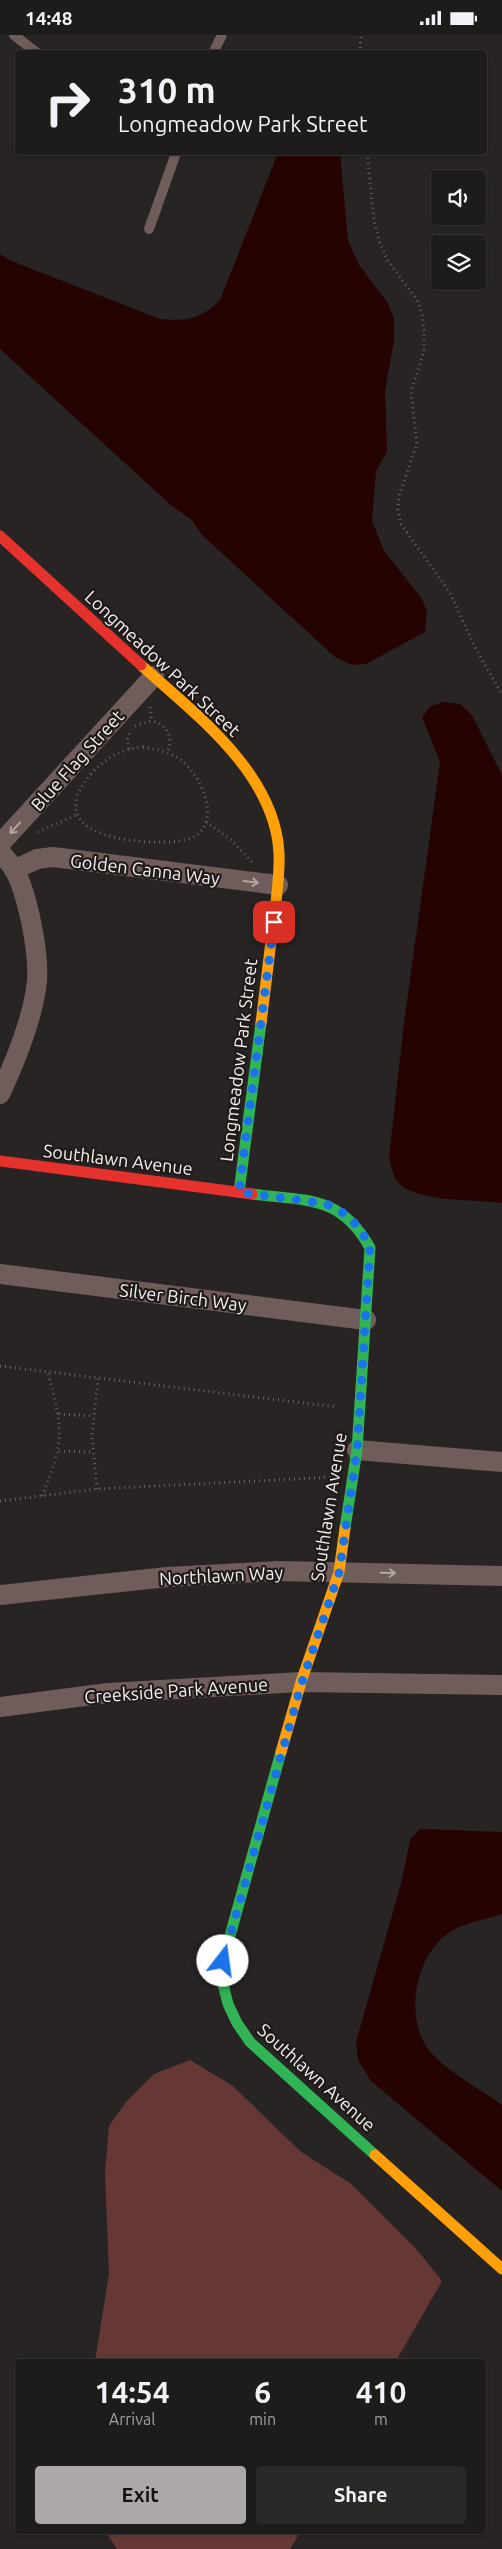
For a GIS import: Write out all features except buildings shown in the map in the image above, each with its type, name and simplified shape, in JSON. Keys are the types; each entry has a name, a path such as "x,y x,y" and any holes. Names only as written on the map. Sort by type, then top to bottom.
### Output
{"street":[{"name":"Longmeadow Park Street","path":"0,536 222,739 255,783 273,821 279,852 278,885 239,1192"},
{"name":"Blue Flag Street","path":"0,844 154,676"},
{"path":"0,851 14,870 33,930 37,981 29,1019 10,1073 0,1094"},
{"name":"Golden Canna Way","path":"14,870 38,859 53,857 278,885"},
{"name":"Southlawn Avenue","path":"0,1161 327,1204 347,1215 361,1230 370,1248 357,1450 339,1573 302,1682 223,1961 222,1981 226,2005 236,2026 250,2042 502,2269"},
{"name":"Silver Birch Way","path":"0,1274 366,1320"},
{"path":"357,1450 502,1462"},
{"name":"Northlawn Way","path":"0,1595 167,1577 278,1571 502,1576"},
{"name":"Creekside Park Avenue","path":"0,1707 108,1693 302,1682 502,1685"}],"lane":[{"path":"14,35 33,50"},
{"path":"214,50 222,35"},
{"path":"149,229 175,155"}],"path":[{"path":"360,50 361,35"},
{"path":"367,155 374,219 379,241 388,261 417,300 422,313 424,330 424,351 411,392 417,443 399,496 398,510 401,524 447,587 475,647 502,695"},
{"path":"129,749 127,740 131,730 137,725 152,721 163,726 168,731 171,744 167,753"},
{"path":"143,747 167,753 182,761 200,783 208,798 206,823 196,834 184,840 145,843 96,833 83,822 79,814 77,796 81,785 106,759 129,749 143,747"},
{"path":"36,834 79,814"},
{"path":"206,823 230,839 252,862 256,870"},
{"path":"0,1366 340,1408"},
{"path":"42,1496 59,1451 59,1414 48,1373"},
{"path":"97,1489 94,1416 98,1379"},
{"path":"59,1414 94,1416"},
{"path":"59,1451 94,1452"},
{"path":"0,1501 97,1489 332,1477"}],"shaded area":[{"path":"277,155 340,155 348,240 359,265 387,302 394,318 394,340 385,391 387,451 376,471 372,521 384,551 420,596 427,610 425,632 366,664 352,665 335,657 201,534 192,520 172,506 0,349 0,254 9,260 160,319 178,320 193,318 206,312 220,300"},
{"path":"444,702 460,704 472,715 502,775 502,1203 447,1199 418,1194 406,1189 398,1182 393,1173 389,1156 404,1023 440,762 422,717 431,706"},
{"path":"420,1829 502,1832 502,1914 472,1922 455,1929 441,1939 430,1953 422,1970 417,1988 415,2007 418,2026 424,2042 434,2056 441,2063 502,2105 502,2191 371,2081 358,2060 356,2042 402,1880 410,1840"},
{"path":"190,2060 233,2086 301,2152 350,2183 418,2251 442,2281 397,2359 95,2359 109,2274 105,2172 109,2126 126,2102 154,2074"},
{"path":"107,2534 299,2534 290,2549 117,2549"}],"traffic: fast":[{"path":"239,1192 261,1023"},
{"path":"252,1194 305,1200 334,1209 347,1218 359,1231 370,1248 357,1450 345,1528"},
{"path":"281,1752 223,1961 223,1984 228,2004 237,2023 250,2042 375,2155"}],"traffic: slow":[{"path":"141,665 229,747 248,771 263,797 274,824 279,853 278,880 261,1023"},
{"path":"281,1752 301,1682 339,1572 345,1528"},
{"path":"375,2155 502,2269"}],"traffic: jam":[{"path":"0,536 141,665"},
{"path":"0,1161 252,1194"}],"route":[{"path":"223,1961 302,1682 339,1573 357,1450 370,1248 361,1230 347,1215 327,1204 239,1192 274,922"}]}
